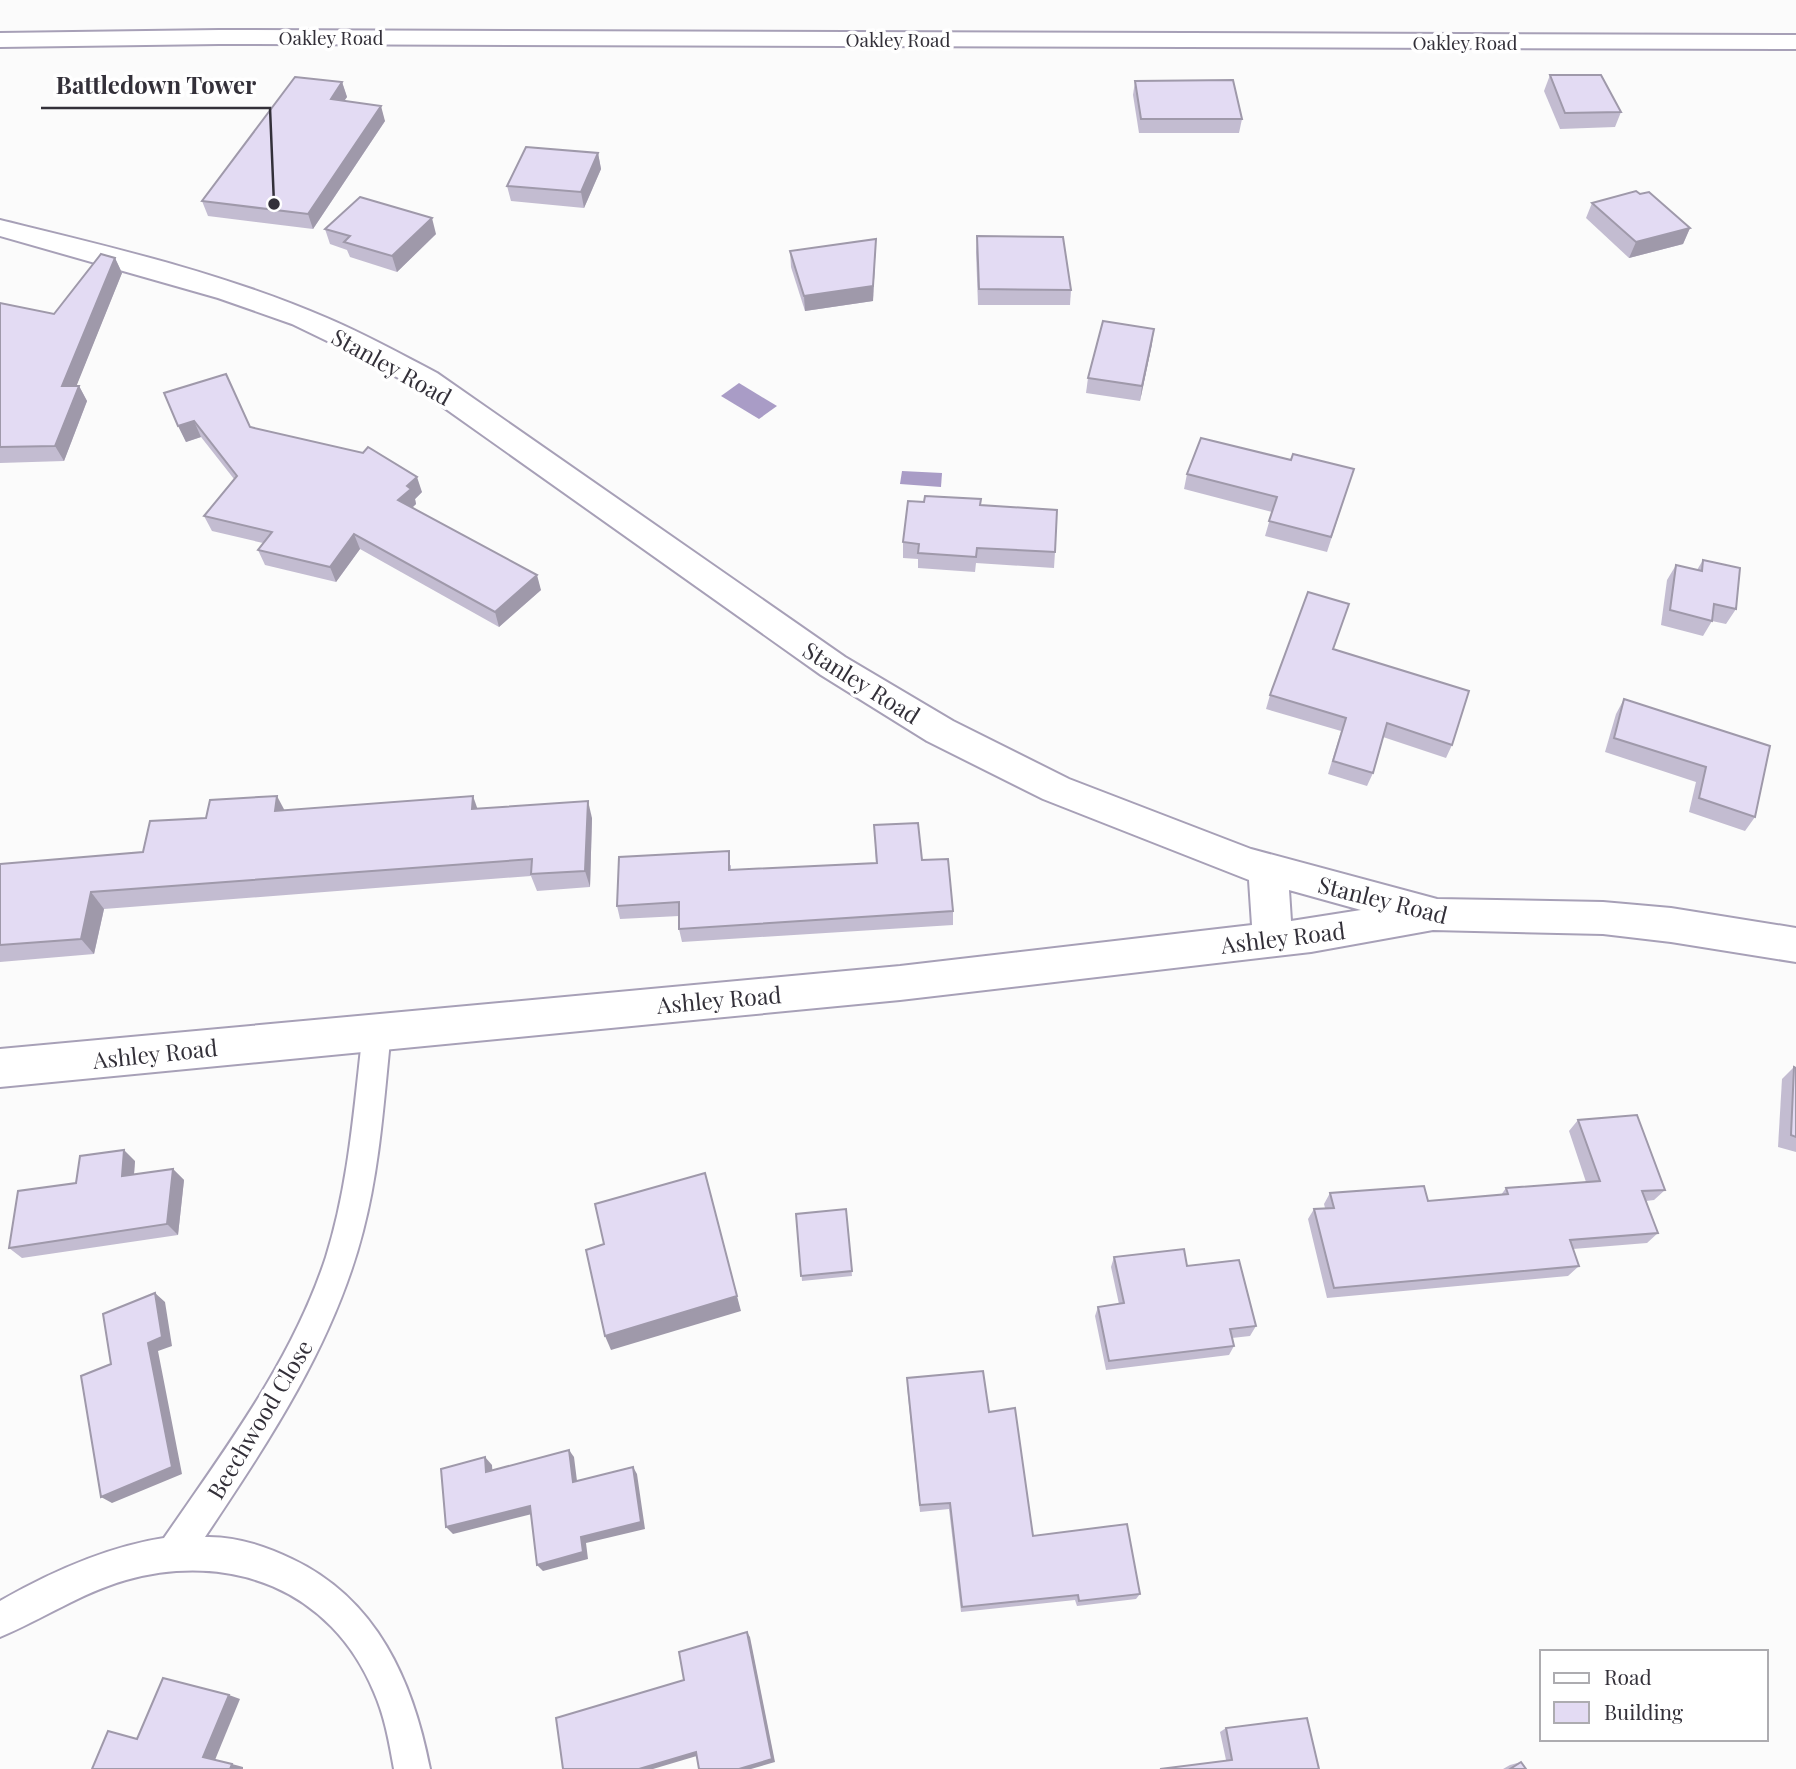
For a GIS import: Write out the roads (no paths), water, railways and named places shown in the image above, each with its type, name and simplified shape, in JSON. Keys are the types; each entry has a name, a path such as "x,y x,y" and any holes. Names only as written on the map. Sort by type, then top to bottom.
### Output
{"street":[{"name":"Oakley Road","path":"0,40 285,37 1796,41"},
{"name":"Stanley Road","path":"0,228 191,279 303,318 379,355 437,388 833,666 940,731 1056,789 1269,869 1437,915 1603,918 1684,926 1796,945"},
{"path":"1269,869 1272,939"},
{"name":"Ashley Road","path":"0,1068 900,984 1272,939 1437,915"}],"lane":[{"name":"Beechwood Close","path":"174,1553 274,1403 324,1304 353,1211 377,1031"},
{"path":"0,1620 43,1595 92,1574 120,1564 174,1553 243,1557 280,1569 313,1588 343,1612 369,1643 389,1680 402,1718 412,1769"}],"place":[{"name":"Battledown Tower","path":"274,204"}]}
